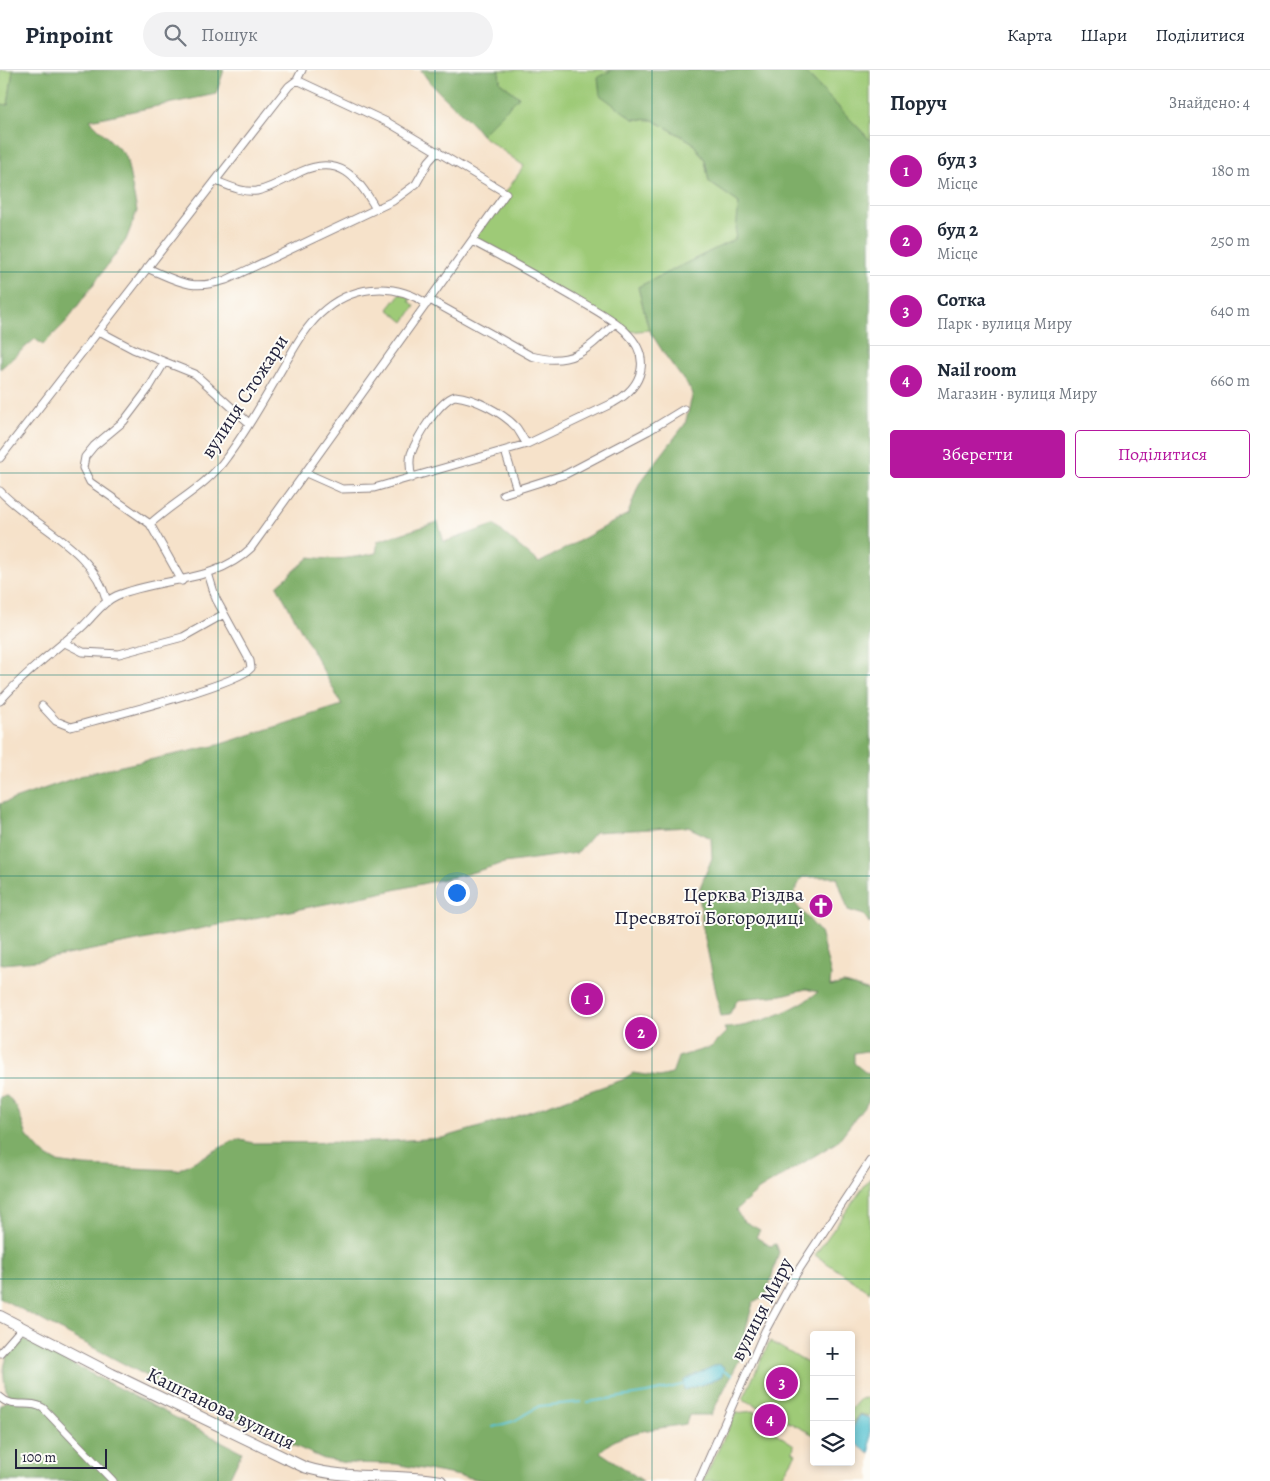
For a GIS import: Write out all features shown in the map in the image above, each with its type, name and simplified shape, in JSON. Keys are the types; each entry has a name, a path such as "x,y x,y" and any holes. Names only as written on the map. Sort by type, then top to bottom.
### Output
{"main road":[{"name":"Каштанова вулиця","path":"0,1316 181,1409 304,1467 330,1473 410,1477 441,1481"}],"street":[{"path":"0,458 278,100 297,80 302,70"},
{"path":"0,701 35,666 64,642 106,602 125,593 182,581 208,573 236,560 251,548 306,474 506,192 389,123 297,80"},
{"path":"147,268 183,283 199,286 226,280 393,201 416,184 429,161 438,151"},
{"path":"216,181 238,189 257,191 270,187 312,167 332,166 356,178 376,209"},
{"path":"306,474 342,489 358,490 374,488 412,478 527,444 614,403 627,395 637,385 641,374 640,356 626,332 615,323 544,280 472,241"},
{"name":"вулиця Стожари","path":"150,524 209,478 226,459 302,336 318,315 332,304 357,292 382,288 405,292 428,302 531,356 543,359 559,360 583,353 615,323"},
{"path":"99,331 164,363 195,374 249,424"},
{"path":"164,363 149,388 124,421 94,446 85,457 83,468 90,482 150,524 182,581"},
{"path":"412,478 410,468 412,454 426,426 443,402 455,396 476,402 505,418 517,428 527,444"},
{"path":"504,494 566,474 648,431 684,409"},
{"path":"505,451 517,490"},
{"path":"0,491 22,512 80,555 99,581 106,602"},
{"path":"42,706 56,721 71,727 246,674 251,668 250,661 216,599 208,573"},
{"path":"64,642 83,652 119,654 183,637 224,614"},
{"name":"вулиця Миру","path":"698,1481 766,1331 796,1274 870,1161"},
{"path":"0,1353 22,1328"},
{"path":"0,1397 8,1404 34,1404 43,1408 113,1481"}],"green space":[{"path":"0,70 13,70 8,106 0,104"},
{"path":"13,70 224,70 216,94 90,120 126,156 137,211 126,240 65,323 43,345 35,339 0,369 0,104 8,105"},
{"path":"421,70 499,70 500,82 519,97 481,135 467,118 434,87"},
{"path":"499,70 612,70 633,119 653,120 692,142 705,160 709,182 739,203 736,239 638,287 649,330 626,332 615,323 472,241 524,166 481,135 519,97 500,82"},
{"path":"612,70 803,70 870,140 870,924 864,915 848,910 837,877 802,877 791,899 820,932 831,975 830,986 844,983 870,991 870,1053 866,1051 854,1053 854,1063 865,1072 870,1073 870,1096 868,1102 837,1142 759,1190 736,1210 742,1220 760,1230 756,1237 770,1246 776,1244 779,1252 766,1296 753,1303 745,1332 750,1339 711,1415 689,1415 686,1424 628,1435 608,1445 600,1452 643,1481 487,1481 395,1464 347,1463 324,1459 192,1400 0,1298 0,1097 7,1096 17,1108 27,1136 42,1153 57,1162 84,1166 178,1170 237,1139 253,1143 373,1142 442,1138 514,1117 622,1080 633,1073 659,1077 672,1074 678,1057 711,1047 726,1032 724,1028 748,1025 761,1021 798,1005 818,992 806,989 782,995 738,999 729,1015 721,1016 702,924 699,890 712,858 711,838 688,827 595,832 577,853 504,863 467,874 371,895 36,961 3,964 0,963 0,804 89,773 218,745 342,705 277,586 310,557 327,559 376,553 378,541 438,522 444,542 494,525 539,563 628,514 639,484 685,424 693,393 649,330 638,287 735,239 739,203 709,182 705,160 692,142 653,120 633,119 600,95 598,77"},
{"path":"803,70 870,70 870,140"},
{"path":"400,294 411,297 409,301 415,306 404,322 388,309"},
{"path":"870,1178 870,1292 815,1255"},
{"path":"20,1337 242,1452 228,1481 0,1481 0,1405 9,1399 4,1382 4,1367 9,1352"},
{"path":"770,1341 810,1365 810,1433 743,1399"},
{"path":"870,1397 870,1416 859,1414 855,1421 855,1405 860,1399"},
{"path":"753,1411 769,1418 765,1426 794,1445 793,1452 796,1454 779,1481 703,1481 736,1413"}],"water":[{"path":"718,1364 724,1367 722,1376 684,1390 684,1380"},
{"path":"860,1415 870,1418 870,1454 855,1442 856,1422"}],"waterway":[{"path":"721,1370 732,1375"},
{"path":"588,1402 647,1393 686,1384"},
{"path":"493,1427 514,1421 539,1406 581,1402"}],"place":[{"name":"Церква Різдва Пресвятої Богородиці","path":"821,906"},
{"name":"буд 3","path":"587,999"},
{"name":"буд 2","path":"641,1033"},
{"name":"Сотка","path":"782,1383"},
{"name":"Nail room","path":"770,1420"}]}
